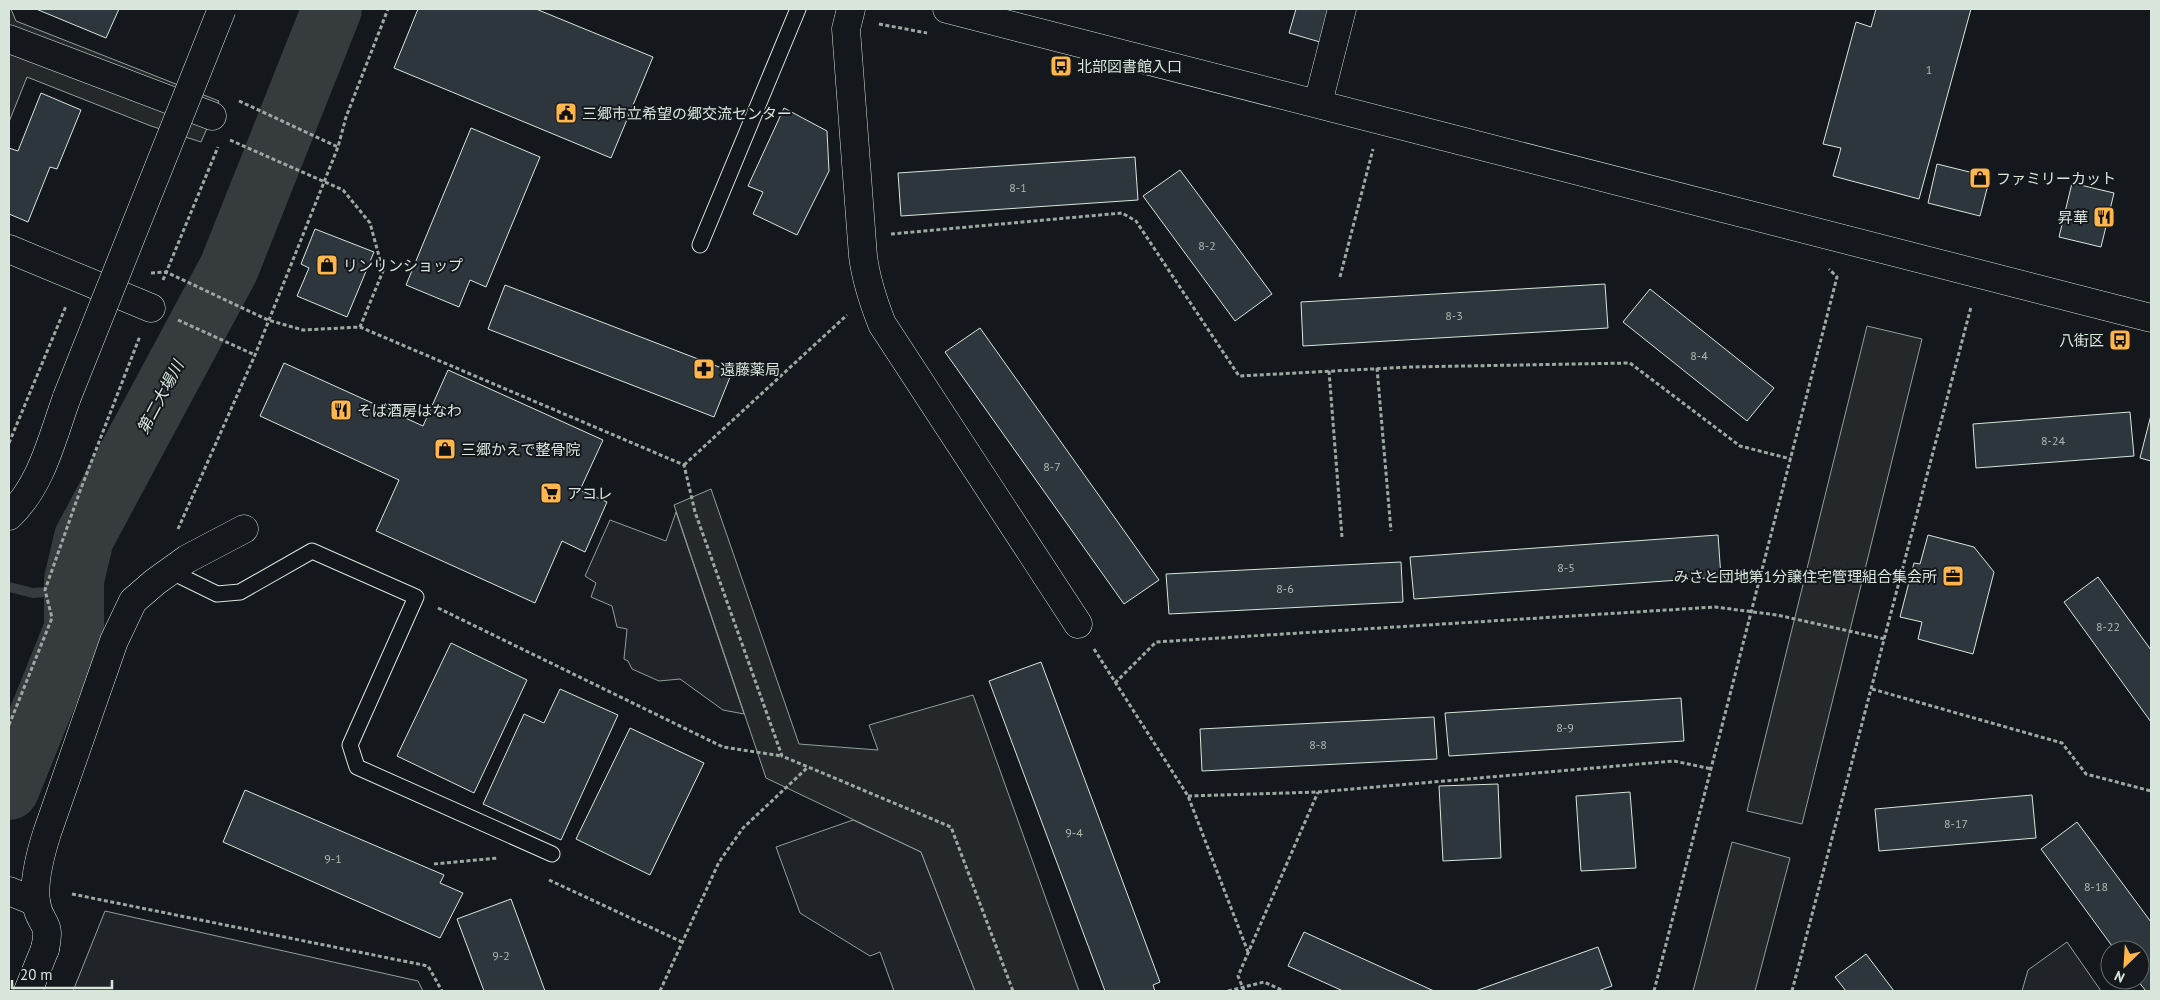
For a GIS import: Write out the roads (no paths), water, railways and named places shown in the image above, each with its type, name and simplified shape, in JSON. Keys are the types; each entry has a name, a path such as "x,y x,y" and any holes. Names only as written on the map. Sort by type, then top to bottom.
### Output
{"street":[{"path":"9,516 23,502 36,481 222,9"},
{"path":"851,9 846,29 863,256 866,279 872,298 882,324 1078,624"},
{"path":"947,9 2151,318"},
{"path":"1318,103 1342,9"},
{"path":"9,39 223,120"},
{"path":"9,249 151,308"},
{"path":"28,991 45,949 49,933 36,902 39,861 114,641 133,601 187,559 244,529"},
{"path":"9,891 36,902"}],"lane":[{"path":"700,245 798,9"},
{"path":"170,571 217,594 240,592 312,551 416,596 350,745 357,766 552,854"}],"waterway":[{"name":"第二大場川","path":"9,790 74,629 74,580 84,538 229,268 332,9"},
{"path":"9,587 33,593 74,590"}],"place":[{"name":"北部図書館入口","path":"1061,66"},
{"name":"三郷市立希望の郷交流センター","path":"566,113"},
{"name":"ファミリーカット","path":"1980,178"},
{"name":"昇華","path":"2104,217"},
{"name":"リンリンショップ","path":"327,265"},
{"name":"八街区","path":"2120,340"},
{"name":"遠藤薬局","path":"704,369"},
{"name":"そば酒房はなわ","path":"341,410"},
{"name":"三郷かえで整骨院","path":"445,449"},
{"name":"アコレ","path":"551,493"},
{"name":"みさと団地第1分譲住宅管理組合集会所","path":"1953,576"}]}
